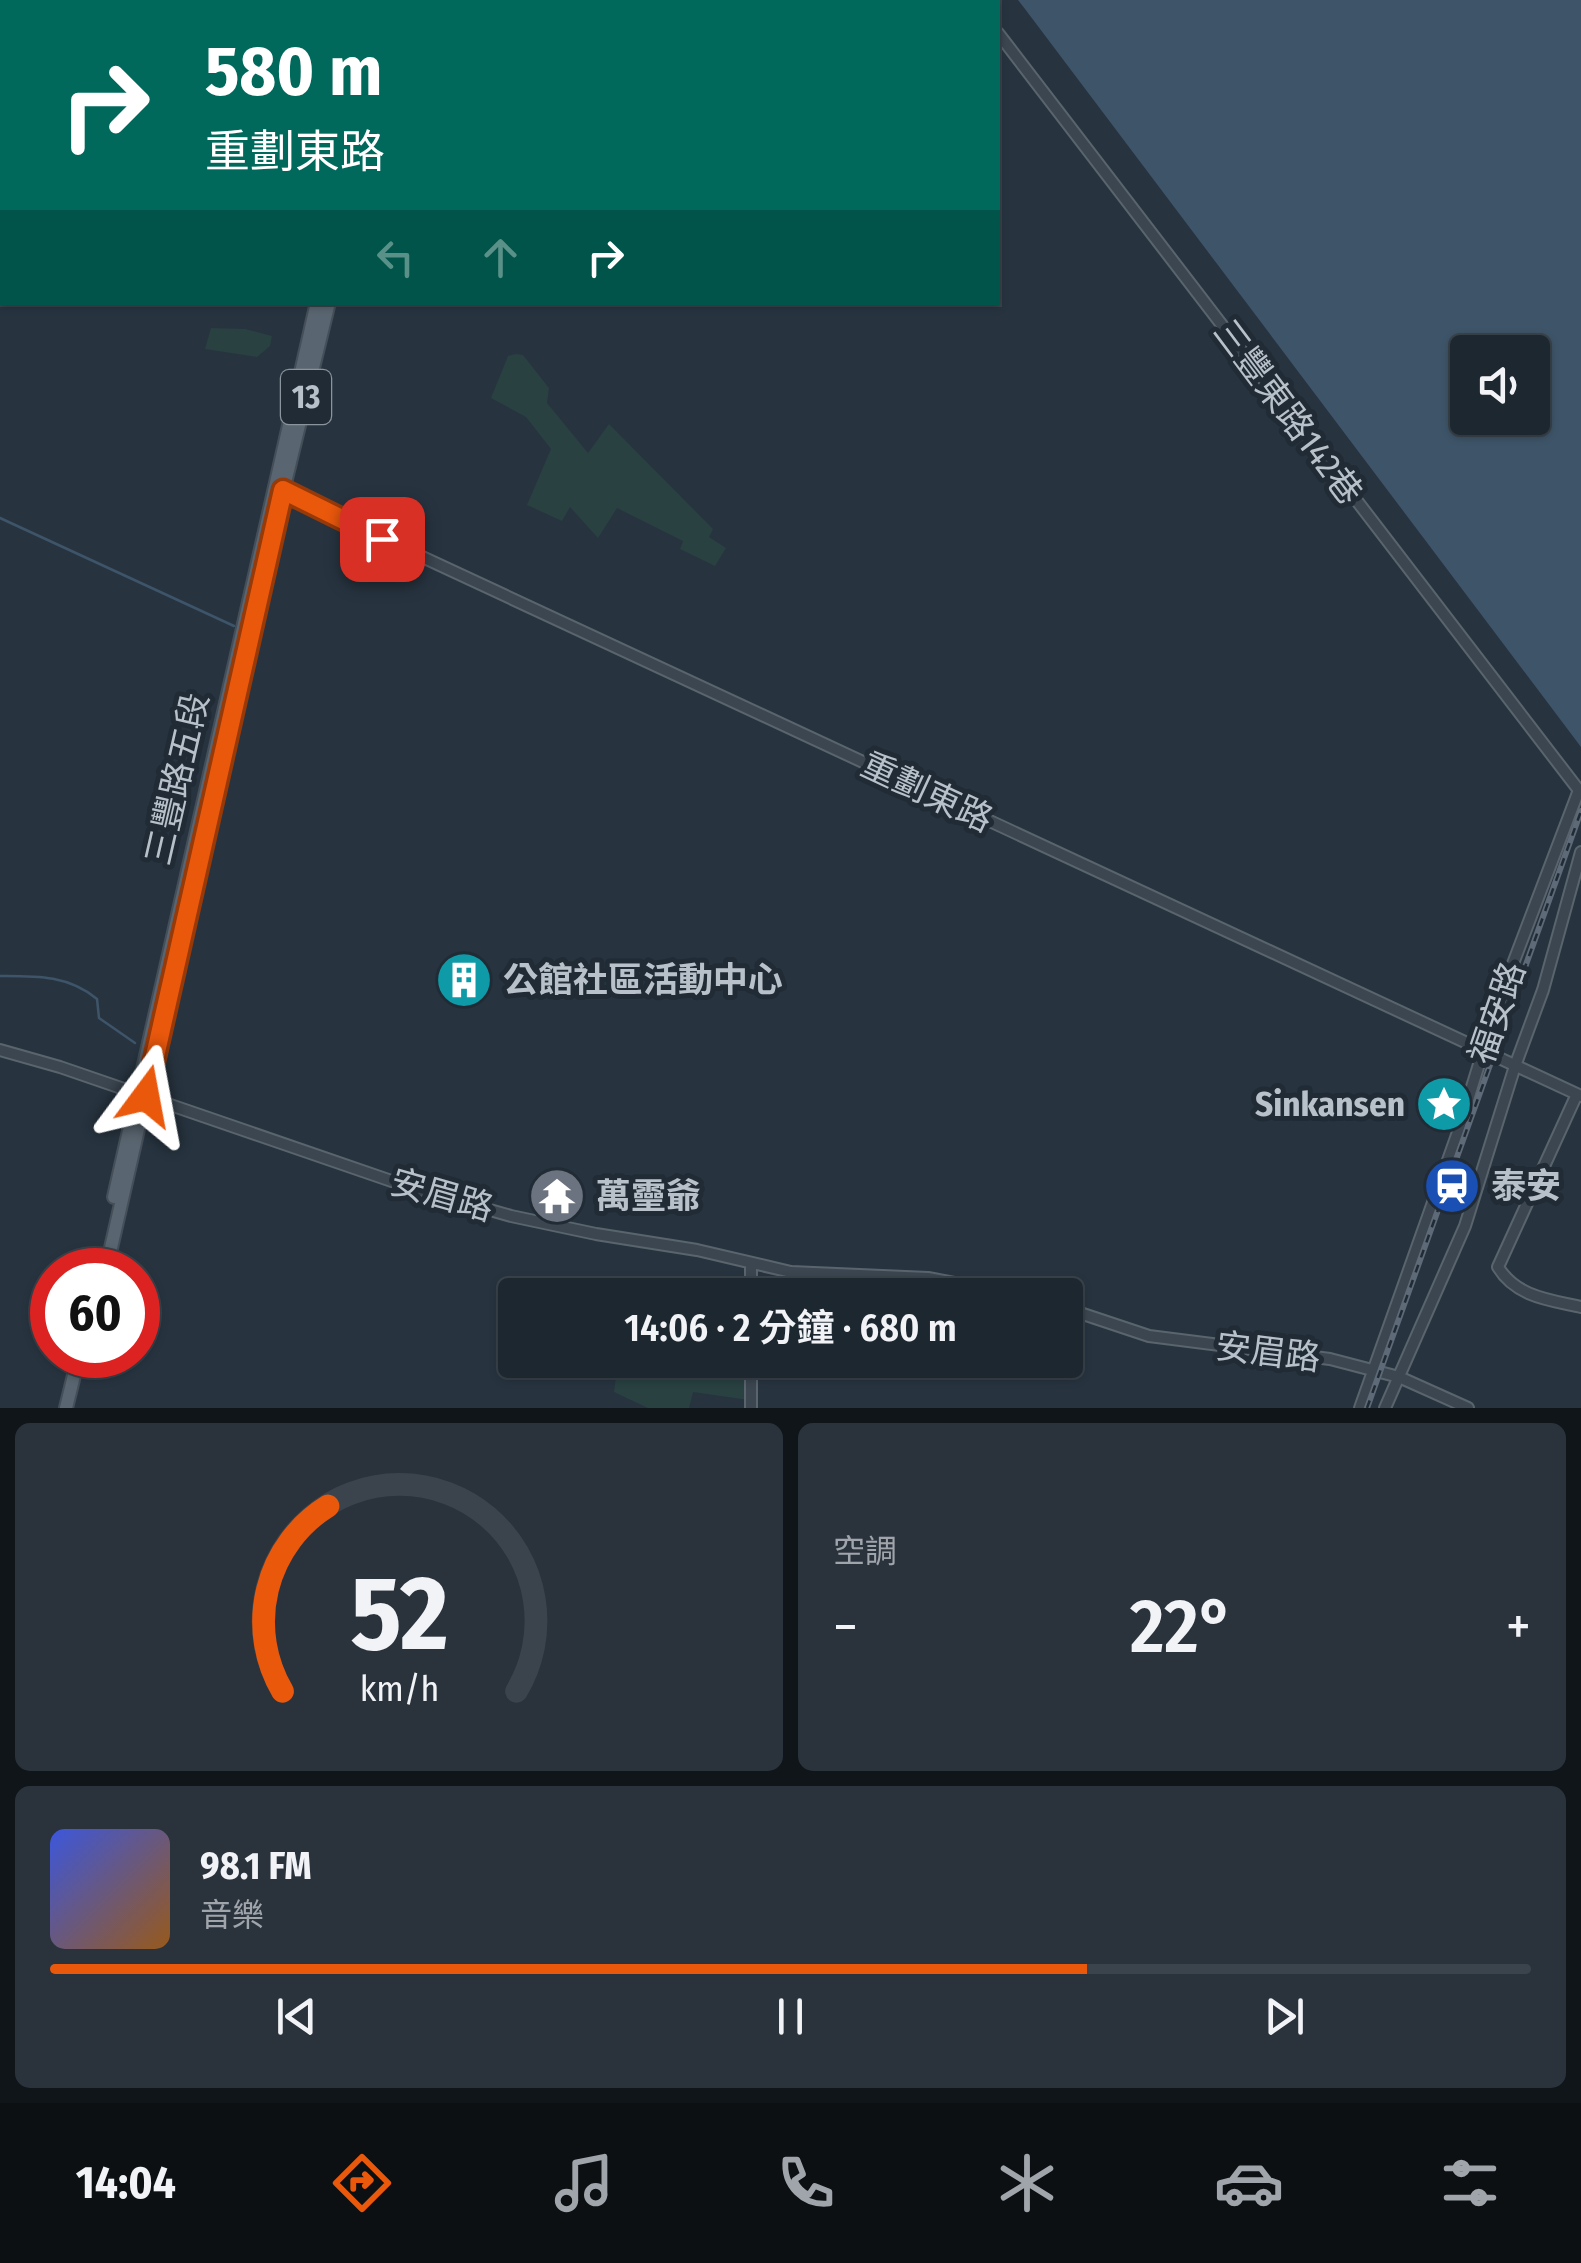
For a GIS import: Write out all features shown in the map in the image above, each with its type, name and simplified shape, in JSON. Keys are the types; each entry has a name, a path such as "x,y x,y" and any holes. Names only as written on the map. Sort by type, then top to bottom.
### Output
{"main road":[{"name":"三豐路五段","path":"111,1248 316,305"},
{"name":"三豐路五段","path":"278,489 328,305"},
{"name":"三豐路五段","path":"104,1248 142,1095"},
{"path":"66,1408 73,1378"},
{"path":"75,1408 82,1378"}],"street":[{"name":"三豐東路142巷","path":"1000,36 1580,791"},
{"name":"重劃東路","path":"278,489 1579,1095"},
{"name":"福安路","path":"1360,1408 1458,1132 1498,1002 1580,791"},
{"name":"福安路","path":"1386,1408 1465,1226 1544,990 1581,852"},
{"name":"安眉路","path":"0,1050 436,1196 554,1226 831,1276 928,1278"},
{"path":"1579,1095 1498,1268 1507,1280 1528,1294 1581,1307"},
{"path":"751,1263 751,1278"},
{"name":"安眉路","path":"1083,1314 1149,1336 1330,1359 1399,1377 1468,1408"},
{"path":"751,1378 751,1408"}],"green space":[{"path":"211,328 245,329 272,336 270,346 257,357 205,349"},
{"path":"523,355 549,388 547,403 588,453 609,424 713,529 709,537 726,548 715,566 680,549 683,541 617,508 598,538 570,507 562,521 527,505 551,449 526,417 491,398 508,356"},
{"path":"616,1378 750,1378 749,1400 693,1392 689,1408 648,1408 614,1392"}],"water":[{"path":"1018,0 1581,0 1581,747"}],"waterway":[{"path":"0,518 234,626"},
{"path":"0,976 39,977 75,985 97,999 99,1018 135,1043"}],"railway":[{"path":"1367,1408 1581,811"}],"place":[{"name":"公館社區活動中心","path":"464,980"},
{"name":"Sinkansen","path":"1444,1104"},
{"name":"泰安","path":"1452,1186"},
{"name":"萬𤫊爺","path":"557,1196"}],"route":[{"path":"146,1096 283,490 382,539"}]}
